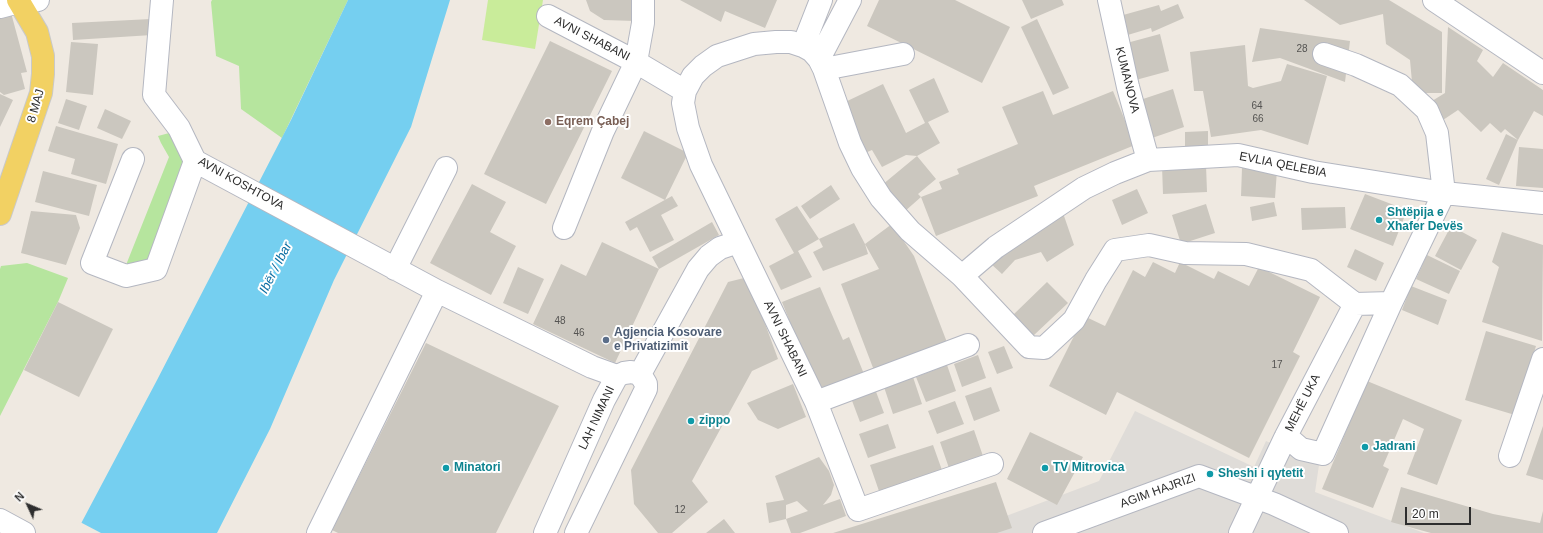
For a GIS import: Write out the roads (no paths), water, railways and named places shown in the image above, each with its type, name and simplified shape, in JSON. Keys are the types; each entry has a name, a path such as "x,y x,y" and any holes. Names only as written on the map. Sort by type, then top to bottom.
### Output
{"main road":[{"name":"8 MAJ","path":"0,214 41,93 43,74 43,56 37,32 19,2"}],"street":[{"name":"AVNI KOSHTOVA","path":"162,0 154,95 179,128 195,161 437,291 592,367 617,376"},
{"name":"AVNI SHABANI","path":"564,228 603,132 636,62 643,23 643,0"},
{"path":"821,0 815,58 850,143 862,168 881,198 910,231 962,276 1029,348 1044,348 1074,320 1114,250 1149,245 1185,253 1246,254 1311,270 1355,304 1391,303"},
{"path":"815,58 850,0"},
{"name":"KUMANOVA","path":"1109,0 1128,87 1148,160"},
{"path":"1434,0 1543,73"},
{"name":"AVNI SHABANI","path":"548,16 636,62 685,91 683,103 688,128 701,165 816,402 858,510 992,464"},
{"path":"685,91 694,76 703,66 717,56 754,44 791,42 815,58 903,54"},
{"path":"1324,54 1356,65 1400,85 1427,110 1437,133 1444,193"},
{"name":"EVLIA QELEBIA","path":"962,276 996,247 1084,188 1115,173 1148,160 1238,155 1313,172 1444,193 1543,203"},
{"path":"132,159 92,263 126,276 156,268 195,161"},
{"path":"395,269 446,168"},
{"name":"MEHË UKA","path":"1355,304 1286,436 1302,448 1323,454 1391,303 1444,193"},
{"path":"576,533 646,389 646,384 640,374 698,269 709,256 720,248 738,242"},
{"path":"318,533 437,291"},
{"path":"816,402 968,345"},
{"path":"1510,456 1543,359"},
{"name":"LAH NIMANI","path":"545,533 604,400 617,376 631,372 640,374"},
{"path":"1240,533 1258,498 1286,436"},
{"name":"AGIM HAJRIZI","path":"1044,533 1200,476 1258,498 1337,533"},
{"path":"0,520 24,533"}],"water":[{"name":"Ibër / Ibar","path":"348,0 450,0 411,127 334,280 270,429 217,533 76,533 156,382 291,120"}],"place":[{"name":"Eqrem Çabej","path":"548,122"},
{"name":"Shtëpija e Xhafer Devës","path":"1379,220"},
{"name":"Agjencia Kosovare e Privatizimit","path":"606,340"},
{"name":"zippo","path":"691,421"},
{"name":"Jadrani","path":"1365,447"},
{"name":"Minatori","path":"446,468"},
{"name":"TV Mitrovica","path":"1045,468"},
{"name":"Sheshi i qytetit","path":"1210,474"}]}
